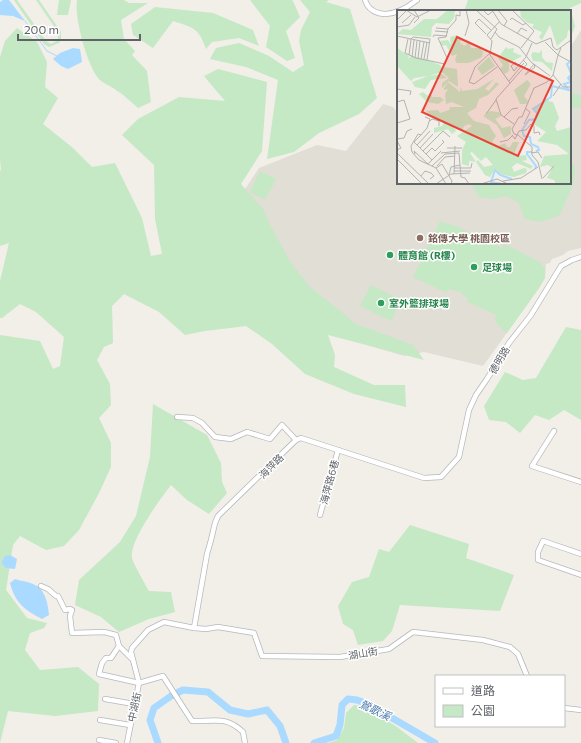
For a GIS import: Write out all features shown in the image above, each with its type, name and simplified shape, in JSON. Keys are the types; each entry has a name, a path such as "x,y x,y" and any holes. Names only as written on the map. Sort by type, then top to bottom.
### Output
{"street":[{"path":"365,0 369,8 378,13 394,13 397,12"},
{"path":"400,10 417,0"},
{"name":"德明路","path":"338,450 424,478 441,477 445,475 459,457 469,410 476,395 488,379 509,343 540,302 561,266 572,260 581,258"},
{"path":"177,417 193,418 202,423 215,437 232,439 247,432 270,438 282,425 296,440 301,438 338,450"},
{"path":"554,431 532,466 581,482"},
{"name":"海萍路","path":"194,628 214,522 218,516 296,440"},
{"name":"海萍路6巷","path":"320,515 338,450"},
{"path":"581,554 543,541 538,552 538,560 581,575"},
{"path":"41,586 58,596 65,610 72,610 70,616 72,634 104,632 116,635 119,646 132,659"},
{"path":"132,659 132,648 148,630 155,625 164,622 194,628"},
{"name":"湖山街","path":"194,628 206,629 218,627 254,633 262,656 340,657 389,649 413,632 483,640 510,647 518,654 527,675"},
{"path":"119,646 111,658 106,658 102,663 99,674 139,683 163,676 192,721 214,720 230,723 243,732 245,743"},
{"name":"中湖街","path":"127,743 139,683 132,659"},
{"path":"105,699 134,704"},
{"path":"565,708 581,710"},
{"path":"100,720 130,725"},
{"path":"99,740 116,743"}],"shaded area":[{"name":"銘傳大學 桃園校區","path":"581,30 581,248 568,251 563,255 552,259 550,263 546,264 545,278 539,288 483,366 424,352 404,356 367,345 294,298 241,195 259,168 317,145 346,151 383,104 393,107 397,112 397,184 571,184 571,101 573,97 571,94 571,46"}],"green space":[{"path":"14,0 17,0 46,41 51,44 58,40 58,32 36,0 39,0 61,32 61,39 59,43 49,47 44,44"},
{"path":"59,0 71,0 68,15 57,15"},
{"path":"77,0 124,0 129,3 148,3 121,20 124,39 135,51 132,55 147,71 151,102 138,108 122,94 98,78 82,40 77,17"},
{"path":"250,0 293,1 300,17 286,31 295,58 287,61 266,47 270,26"},
{"path":"300,0 329,0 326,2 350,9 377,98 359,114 319,133 294,152 267,159 278,80 246,67 210,59 216,48 239,43 269,56 293,72 304,65 299,41 301,30 310,12"},
{"path":"468,0 581,0 581,3 570,8 571,10 464,10"},
{"path":"155,7 213,13 253,30 259,46 239,38 212,42 206,49 198,32 191,27 173,21 153,48 133,35 131,24"},
{"path":"571,12 575,26 571,37"},
{"path":"17,28 37,42 47,62 45,87 58,98 43,124 73,148 92,167 115,163 142,218 151,256 162,254 155,219 154,165 122,135 138,119 179,97 225,101 204,76 218,69 267,82 262,151 241,184 264,210 269,223 291,263 309,286 356,324 413,345 424,360 328,335 335,355 334,367 374,385 405,385 406,407 354,394 305,374 272,344 246,326 185,335 159,312 124,294 112,306 113,343 104,347 97,360 110,384 111,405 99,418 111,443 111,467 79,530 64,546 46,550 20,536 13,545 6,590 27,618 47,623 44,628 30,633 25,650 40,670 78,667 99,684 98,711 55,716 8,711 0,743 0,335 40,341 53,369 60,366 64,337 36,312 20,304 0,318 0,281 9,243 0,246 0,57 5,41"},
{"path":"571,93 581,95 581,108 571,108"},
{"path":"571,161 575,168 574,182 560,215 541,222 525,219 518,202 506,196 494,199 479,197 472,184 571,184"},
{"path":"260,171 276,179 265,200 250,192"},
{"path":"440,221 455,226 502,248 504,244 538,261 545,269 545,278 507,333 498,325 495,320 496,315 466,301 468,299 460,292 448,289 447,293 413,277"},
{"name":"室外籃排球場","path":"371,285 401,300 391,321 360,306"},
{"path":"566,327 581,330 581,420 564,410 549,420 535,415 520,433 506,422 489,420 484,406 505,372 523,380 536,378"},
{"path":"153,404 207,435 221,463 222,482 227,493 209,514 187,500 171,485 153,509 140,531 132,551 132,558 149,591 171,592 175,612 149,619 119,632 101,617 75,605 79,580 120,542 136,516 150,457"},
{"path":"410,525 469,544 466,558 514,575 500,611 400,605 392,631 383,641 358,645 353,630 343,624 338,606 352,582 369,577 379,549 389,552"},
{"path":"354,705 363,706 397,727 418,743 328,743 337,740 344,728 346,713"}],"water":[{"path":"3,0 9,0 25,21 13,16 0,15 0,2"},
{"path":"73,48 80,49 82,62 68,69 61,66 53,59 60,53"},
{"path":"10,555 17,559 15,569 6,568 2,564 5,556"},
{"path":"15,579 37,586 43,592 49,615 42,619 26,609 18,601 10,583"}],"waterway":[{"path":"25,21 47,51 57,56"},
{"name":"鶯歌溪","path":"158,743 150,720 154,708 171,696 183,690 208,692 230,710 248,714 267,710 280,726 286,743"},
{"name":"鶯歌溪","path":"314,743 336,736 340,725 342,705 348,699 357,700 368,704 435,743"}],"place":[{"name":"銘傳大學 桃園校區","path":"420,238"},
{"name":"體育館 (R樓)","path":"390,255"},
{"name":"足球場","path":"474,267"},
{"name":"室外籃排球場","path":"381,303"}]}
